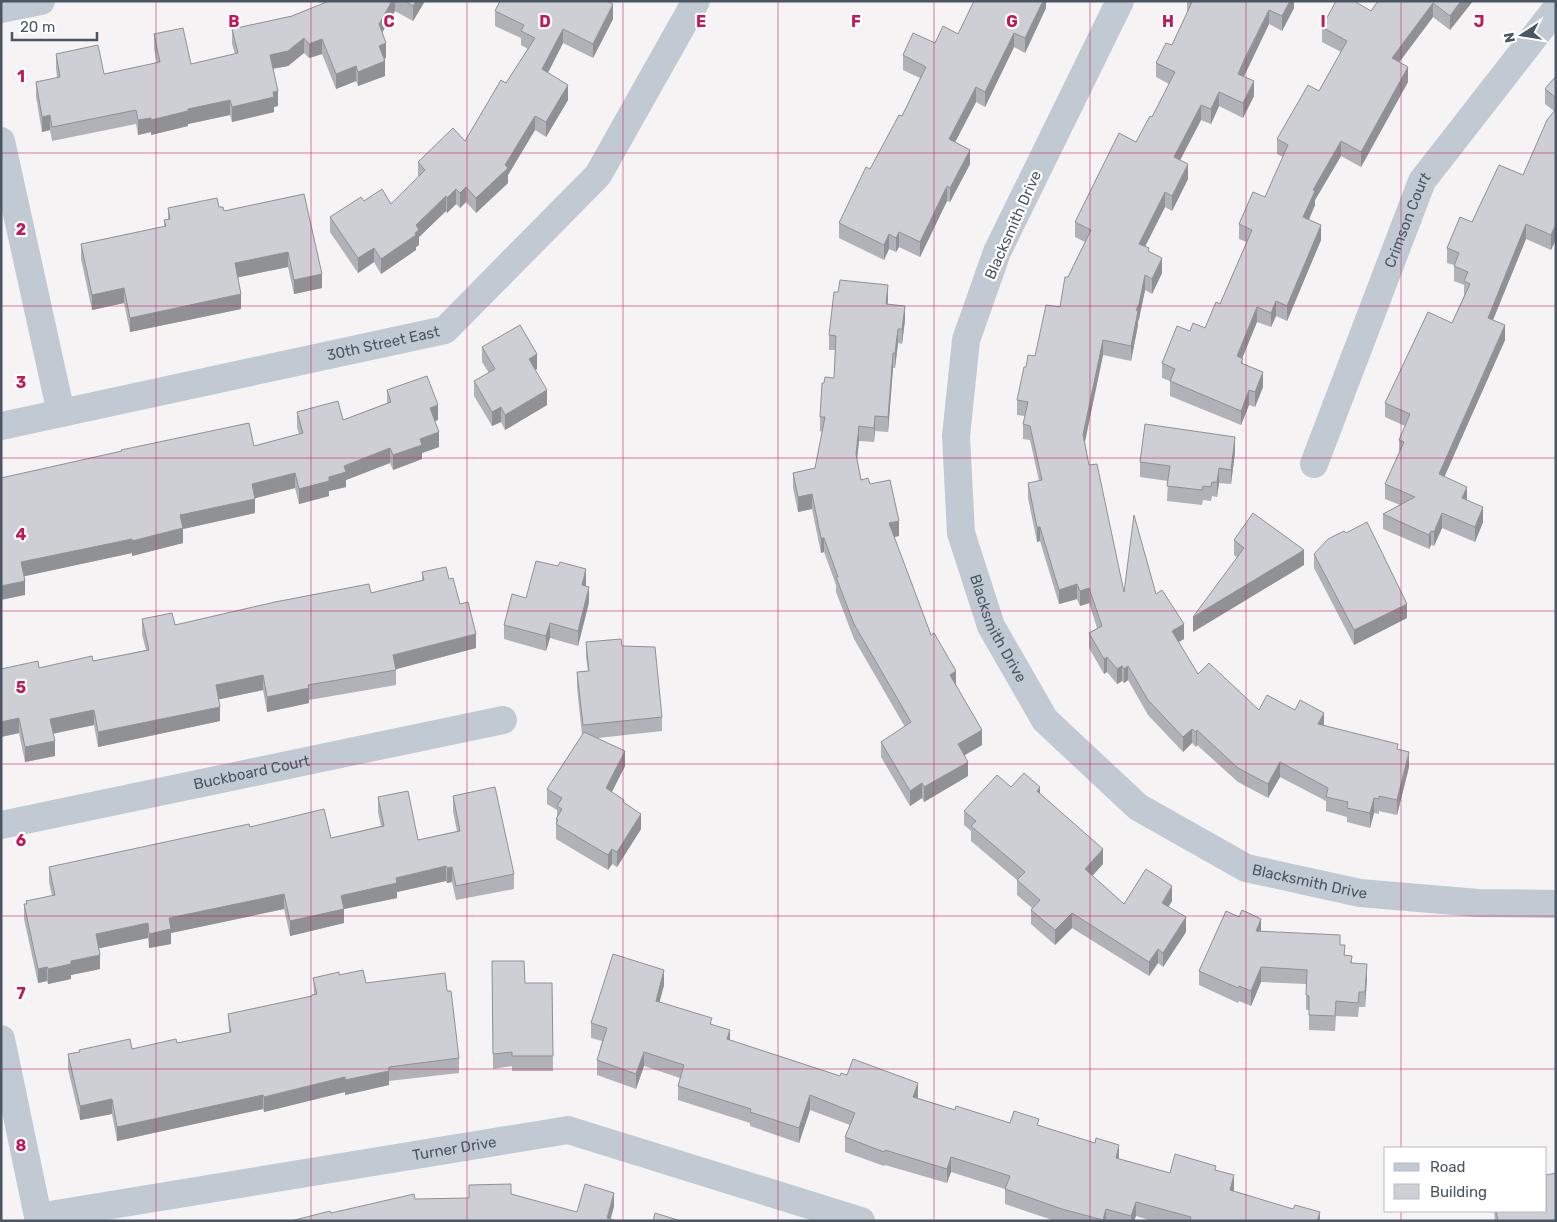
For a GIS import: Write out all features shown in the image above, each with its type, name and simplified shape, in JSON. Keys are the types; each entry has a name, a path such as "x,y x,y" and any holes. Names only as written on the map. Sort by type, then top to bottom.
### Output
{"street":[{"path":"1,9 41,1"},
{"name":"30th Street East","path":"1,426 445,330 598,175 696,1"},
{"name":"Blacksmith Drive","path":"1120,1 997,252 966,340 956,436 961,533 991,626 1045,720 1138,807 1246,868 1360,893 1478,903 1556,904"},
{"name":"Crimson Court","path":"1314,464 1422,181 1556,9"},
{"path":"1,142 61,413"},
{"name":"Buckboard Court","path":"1,825 503,720"},
{"path":"1,1039 38,1219"},
{"name":"Turner Drive","path":"38,1219 568,1130 861,1221"}],"building":[{"path":"329,1 392,1 379,24 386,43 379,46 385,61 358,72 356,66 336,74 322,39 309,44 304,38 288,51 270,55 278,91 273,92 274,97 232,107 230,100 188,109 188,111 151,120 151,118 138,120 136,110 52,127 50,115 42,117 36,82 60,77 56,54 98,45 104,74 160,62 154,34 183,28 191,64 238,53 232,29 292,16"},
{"path":"405,1 416,1 413,6"},
{"path":"500,1 607,1 613,4 593,44 563,29 542,69 568,85 546,122 535,116 505,165 508,168 476,198 466,187 460,193 456,189 447,198 446,196 416,225 419,230 415,233 416,235 381,259 374,248 358,258 330,217 361,197 364,201 382,189 391,204 425,170 418,162 453,128 465,141 501,80 506,83 535,38 521,31 524,25 495,11"},
{"path":"974,1 1043,1 1025,38 1014,33 985,92 976,87 949,139 970,150 950,188 947,186 920,242 899,232 896,238 889,234 884,245 839,223 866,167 870,169 899,115 902,116 926,67 903,55 913,33 935,43 943,26 958,34"},
{"path":"1190,1 1290,1 1282,16 1269,10 1245,58 1238,74 1254,81 1243,103 1219,92 1211,109 1201,105 1174,157 1188,164 1172,196 1165,192 1139,244 1149,248 1148,251 1162,258 1152,279 1145,275 1136,310 1138,311 1131,346 1103,340 1083,435 1089,465 1097,464 1124,592 1134,515 1156,594 1162,590 1184,624 1172,631 1198,674 1209,663 1259,710 1267,695 1295,710 1300,700 1324,713 1318,724 1398,744 1397,749 1409,752 1397,800 1379,796 1379,799 1374,798 1370,813 1347,808 1348,802 1326,797 1328,788 1280,762 1268,784 1238,768 1197,730 1196,732 1192,729 1183,737 1148,700 1128,666 1124,669 1122,666 1117,669 1107,657 1104,659 1089,633 1102,626 1089,588 1080,591 1077,584 1059,590 1040,527 1037,527 1028,483 1042,480 1030,426 1023,424 1028,402 1017,400 1024,367 1026,367 1028,355 1035,356 1046,305 1060,307 1065,277 1068,277 1091,230 1075,222 1119,133 1136,142 1150,116 1152,117 1175,72 1156,63 1166,43 1172,45 1192,2"},
{"path":"1336,1 1354,1 1371,11 1378,1 1461,1 1450,16 1433,3 1392,58 1408,67 1361,152 1341,141 1313,190 1315,191 1303,217 1321,225 1287,306 1276,301 1271,313 1257,307 1237,356 1243,359 1241,363 1263,372 1255,392 1249,390 1241,411 1170,381 1175,369 1162,363 1177,326 1190,331 1193,323 1205,328 1216,302 1220,304 1252,230 1239,224 1253,192 1265,197 1288,145 1277,139 1308,85 1319,91 1347,41 1322,27"},
{"path":"1556,76 1556,98 1545,89"},
{"path":"1556,109 1556,224 1551,235 1526,224 1488,318 1505,325 1439,474 1467,487 1462,498 1483,507 1475,527 1442,513 1434,532 1431,531 1429,535 1383,514 1415,497 1385,484 1404,442 1399,440 1410,414 1385,403 1428,312 1452,323 1470,284 1464,281 1468,272 1454,266 1459,253 1447,248 1460,217 1472,222 1499,165 1523,175 1547,120"},
{"path":"304,194 322,274 294,280 288,252 235,263 241,294 130,318 124,288 92,295 81,244 166,226 164,220 170,219 168,208 217,198 219,207 223,207 224,211"},
{"path":"840,280 888,285 886,304 905,306 902,329 898,329 895,353 893,353 888,417 875,416 874,428 859,426 856,454 861,480 868,478 870,484 890,480 899,521 889,523 931,635 934,633 956,671 950,675 982,730 958,744 968,762 924,787 922,783 910,791 881,742 911,722 854,624 836,577 838,577 824,538 821,538 812,494 798,497 793,473 815,468 825,417 820,417 822,383 824,383 825,377 834,378 836,336 829,335 834,292 838,292"},
{"path":"520,325 537,354 529,359 547,390 505,415 501,407 492,412 474,381 495,369 482,347"},
{"path":"427,376 438,405 430,408 439,432 420,439 422,445 393,455 390,448 344,466 346,472 329,477 329,481 299,489 295,473 252,484 255,499 180,515 183,528 132,541 132,539 21,562 25,581 1,586 1,478 249,423 254,446 303,433 297,412 338,401 343,420 391,402 387,390"},
{"path":"1145,424 1235,437 1231,470 1219,468 1217,482 1212,482 1211,487 1203,486 1202,490 1167,486 1170,466 1140,462"},
{"path":"1253,513 1304,550 1193,617 1244,548 1234,540"},
{"path":"1367,522 1407,604 1354,630 1314,554 1328,539 1344,531 1346,533"},
{"path":"536,561 558,566 560,562 586,569 582,585 589,587 578,631 550,623 546,636 504,625 512,594 526,598"},
{"path":"446,567 449,579 453,578 460,604 468,602 476,634 393,655 396,670 308,685 309,688 267,697 263,675 216,685 220,707 98,732 94,710 50,719 55,741 25,747 19,718 1,722 1,669 38,661 39,668 92,656 93,661 149,650 142,619 172,613 175,625 275,602 369,584 371,593 424,580 422,572"},
{"path":"621,639 622,646 655,647 662,717 583,725 577,672 589,671 586,642"},
{"path":"584,732 625,751 606,788 641,814 617,852 612,849 608,855 556,824 558,820 556,819 562,809 557,806 562,798 547,789"},
{"path":"1024,773 1040,787 1037,791 1103,849 1085,869 1124,904 1146,869 1172,886 1162,903 1186,917 1163,953 1158,949 1149,962 1072,913 1055,930 1031,910 1040,900 1017,880 1025,872 971,826 976,821 964,811 997,775 1011,787"},
{"path":"495,787 514,874 456,886 452,867 447,868 446,866 396,878 397,883 341,896 344,909 290,921 284,894 169,918 171,929 149,934 148,923 96,934 100,955 71,961 71,964 38,969 24,904 27,904 26,901 55,895 49,867 249,824 250,827 324,809 331,838 384,826 378,797 408,791 418,840 460,831 453,796"},
{"path":"1242,910 1261,919 1256,931 1340,935 1340,945 1345,945 1344,955 1352,956 1351,963 1367,964 1365,992 1359,992 1358,1003 1336,1001 1335,1016 1309,1015 1309,996 1306,995 1307,970 1261,967 1251,991 1239,986 1238,988 1199,971 1226,911 1239,917"},
{"path":"613,954 664,970 656,1001 712,1018 710,1024 730,1030 727,1039 840,1076 841,1073 847,1075 853,1059 918,1083 913,1097 955,1110 956,1106 1010,1123 1014,1111 1039,1119 1037,1125 1095,1143 1096,1138 1119,1145 1116,1158 1170,1173 1175,1154 1216,1166 1215,1170 1234,1175 1230,1190 1293,1209 1295,1205 1320,1212 1317,1221 1190,1221 1191,1217 1136,1202 1131,1216 1106,1209 1103,1220 1062,1209 1005,1189 1010,1176 951,1157 947,1169 885,1150 884,1152 845,1137 855,1113 810,1095 799,1128 750,1112 751,1109 678,1086 684,1065 644,1052 636,1074 597,1060 607,1028 591,1023"},
{"path":"492,961 524,961 525,983 552,983 553,1056 512,1056 512,1052 493,1054"},
{"path":"363,970 366,983 445,973 447,991 451,991 459,1058 389,1067 389,1071 345,1080 345,1077 264,1097 263,1095 117,1127 112,1099 80,1106 68,1054 130,1039 132,1049 176,1039 177,1043 231,1032 228,1014 312,996 317,994 313,978 339,972 339,975"},
{"path":"1556,1173 1556,1221 1498,1221 1496,1212 1547,1212 1547,1175"},
{"path":"511,1184 511,1194 577,1212 585,1184 614,1193 607,1218 617,1221 291,1221 414,1194 415,1199 469,1198 469,1185"},
{"path":"655,1213 681,1221 653,1221"}]}
